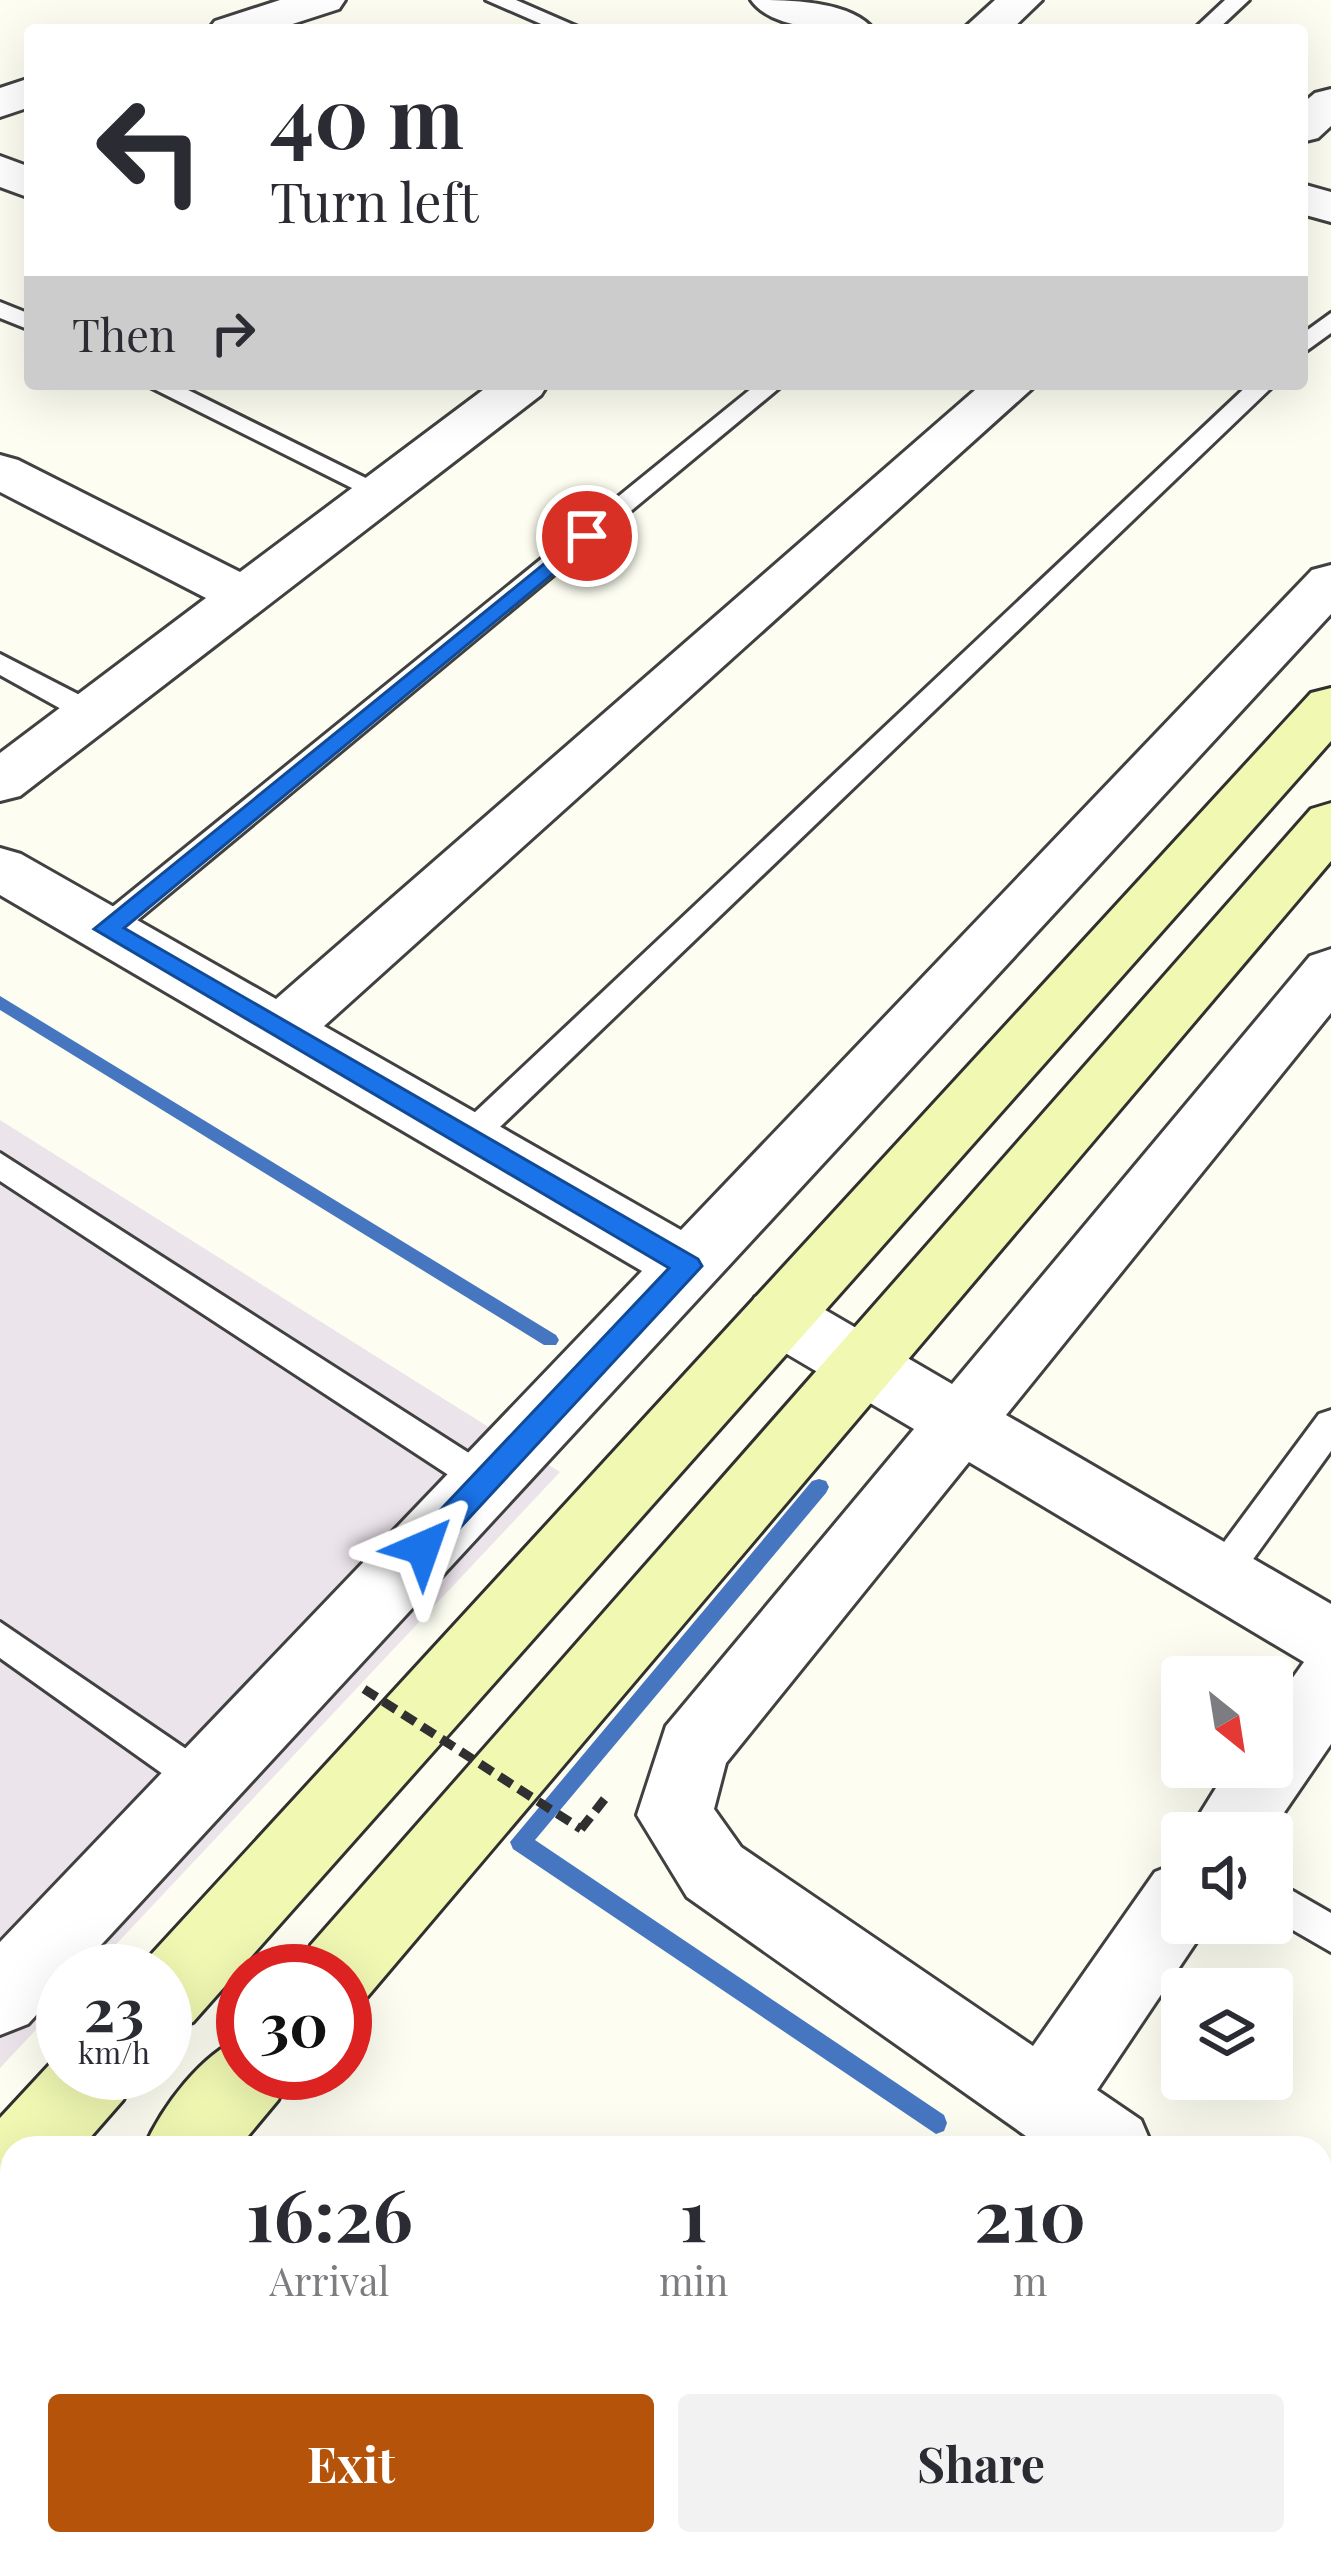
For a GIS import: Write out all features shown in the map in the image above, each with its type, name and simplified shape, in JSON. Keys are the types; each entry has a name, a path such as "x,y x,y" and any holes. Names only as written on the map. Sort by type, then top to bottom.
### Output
{"street":[{"path":"267,24 325,0"},
{"path":"991,24 1021,0"},
{"path":"797,4 839,24"},
{"path":"1308,123 1331,102"},
{"path":"0,782 381,492 497,390"},
{"path":"280,1030 1005,390"},
{"path":"0,471 244,596"},
{"path":"0,1998 1331,582"},
{"path":"192,1966 1331,706"},
{"path":"363,1944 1331,823"},
{"path":"0,868 688,1266"},
{"path":"1094,2136 714,1872 675,1815 692,1749 1331,970"},
{"path":"779,1316 1331,1641"},
{"path":"1241,1812 1331,1683"},
{"path":"1042,2100 1161,1927"},
{"path":"38,2136 71,2100"},
{"path":"195,2136 227,2100"}],"lane":[{"path":"497,0 559,24"},
{"path":"1211,24 1238,0"},
{"path":"1308,341 1331,320"},
{"path":"168,390 381,492"},
{"path":"106,929 765,390"},
{"path":"467,1139 1257,390"},
{"path":"0,663 91,713"},
{"path":"0,1165 485,1481"},
{"path":"1220,1576 1331,1424"},
{"path":"0,1638 204,1782"},
{"path":"1293,1910 1331,1934"}],"path":[{"path":"364,1689 581,1829"}],"shaded area":[{"path":"0,1120 560,1472 116,1944 36,1944 36,2030 0,2068"}],"waterway":[{"path":"0,1002 550,1340"},
{"path":"819,1487 520,1842 936,2123"}],"route":[{"path":"423,1548 688,1266 106,929 587,536"}]}
